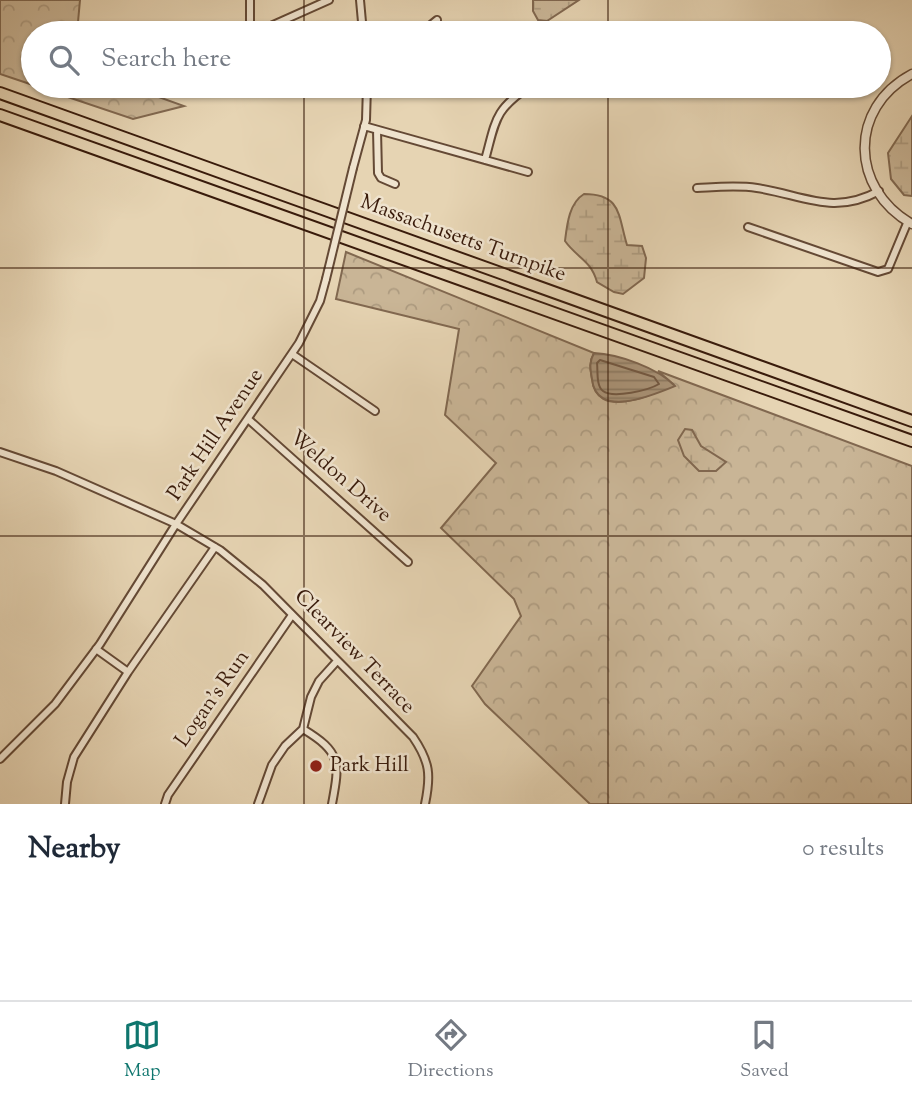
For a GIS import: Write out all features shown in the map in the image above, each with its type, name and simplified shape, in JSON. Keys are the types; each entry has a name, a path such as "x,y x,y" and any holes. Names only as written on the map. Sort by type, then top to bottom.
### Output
{"highway":[{"name":"Massachusetts Turnpike","path":"0,93 912,421"},
{"name":"Massachusetts Turnpike","path":"0,115 912,442"}],"street":[{"path":"250,0 252,21"},
{"path":"281,21 329,0"},
{"path":"360,0 362,21"},
{"path":"891,88 912,74"},
{"name":"Park Hill Avenue","path":"0,759 55,704 96,649 176,524 292,354 317,309 364,126 366,98"},
{"path":"485,160 498,114 511,98"},
{"path":"748,227 878,272 888,268 910,222 879,191 869,173 865,141 868,123 881,98"},
{"path":"364,126 528,172"},
{"path":"377,130 378,173 381,178 395,184"},
{"path":"696,188 741,186 833,204 852,203 879,191"},
{"path":"292,354 375,411"},
{"name":"Weldon Drive","path":"248,419 408,562"},
{"name":"Clearview Terrace","path":"0,452 56,471 176,524 215,547 263,585 413,737 422,750 429,769 425,804"},
{"path":"65,804 67,782 74,757 128,672 215,547"},
{"name":"Logan's Run","path":"165,804 181,775 292,615"},
{"path":"96,649 128,672"},
{"path":"258,804 272,765 285,746 303,729 318,681 337,661"},
{"path":"303,729 321,740 334,753 337,775 332,804"}],"green space":[{"path":"0,0 80,0 78,21 21,21 21,81 0,74"},
{"path":"533,0 579,0 547,21 538,20 533,11"},
{"path":"71,98 162,98 184,106 133,119"},
{"path":"912,116 912,196 904,195 891,179 888,153"},
{"path":"584,194 596,195 612,202 627,245 642,246 646,258 644,278 623,294 597,282 587,264 565,241 572,209"},
{"path":"346,252 594,353 590,365 592,379 596,391 603,399 614,402 639,399 673,384 658,371 912,466 912,804 590,804 485,704 472,686 521,616 514,599 441,528 496,463 445,415 459,329 336,299"},
{"path":"685,429 692,430 701,446 726,462 716,471 699,471 684,456 678,440"}],"water":[{"path":"594,353 637,363 659,373 675,386 639,399 614,401 603,398 596,391 592,379 590,365"}],"place":[{"name":"Park Hill","path":"316,766"}]}
